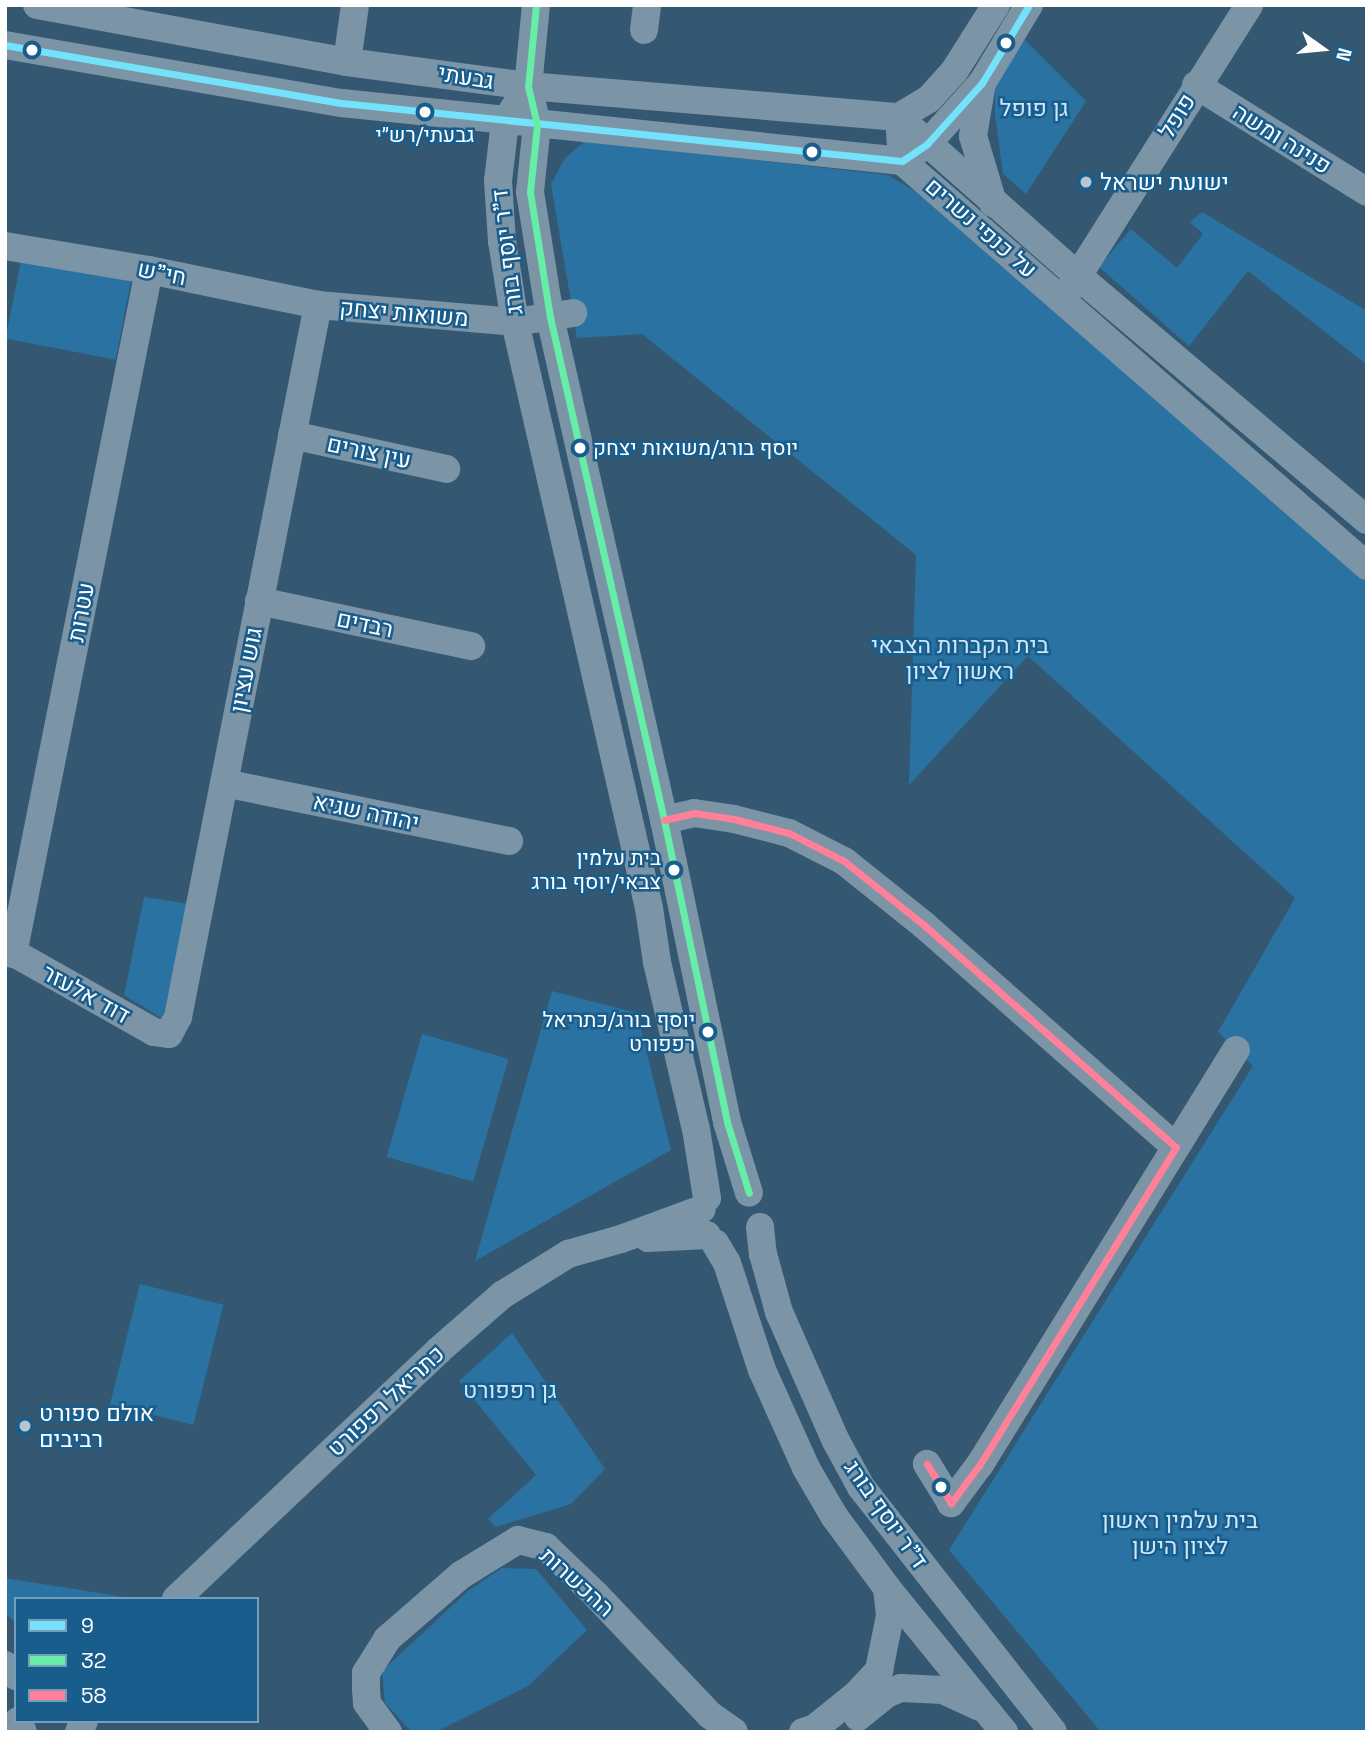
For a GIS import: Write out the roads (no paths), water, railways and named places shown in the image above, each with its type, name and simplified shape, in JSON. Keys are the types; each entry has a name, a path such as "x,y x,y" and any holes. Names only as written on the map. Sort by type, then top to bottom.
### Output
{"street":[{"name":"גבעתי","path":"37,5 347,62 528,86 899,117"},
{"path":"347,62 355,5"},
{"path":"528,86 536,5"},
{"path":"902,161 899,117 929,99 956,70 996,5"},
{"path":"902,161 927,144 982,83 1029,5"},
{"name":"פופל","path":"1070,287 1249,5"},
{"name":"גבעתי","path":"5,45 342,103 505,122 902,161"},
{"path":"982,83 973,136 993,203"},
{"name":"פנינה ומשה","path":"1196,85 1367,192"},
{"name":"ד\"ר יוסף בורג","path":"528,86 505,122 498,181 505,261 515,322 649,908 657,962 700,1148 708,1222 727,1263 762,1370 806,1468 834,1516 887,1588 995,1722"},
{"name":"ד\"ר יוסף בורג","path":"528,86 537,125 530,192 562,315 727,1122 749,1193"},
{"name":"על כנפי נשרים","path":"899,117 993,203 1070,287 1367,566"},
{"path":"530,192 549,159 562,143 587,128"},
{"name":"על כנפי נשרים","path":"902,161 1070,287 1367,520"},
{"name":"חי\"ש","path":"5,246 149,270 318,305"},
{"path":"466,320 484,308 495,294 505,261"},
{"name":"עטרות","path":"9,951 149,270"},
{"name":"משואות יצחק","path":"318,305 466,320 515,322 562,315"},
{"name":"גוש עציון","path":"169,1034 178,1017 318,305"},
{"name":"עין צורים","path":"292,435 446,469"},
{"name":"רבדים","path":"260,601 471,646"},
{"name":"יהודה שגיא","path":"224,783 509,841"},
{"path":"664,820 694,813 734,819 789,833 844,862 925,926 1176,1147"},
{"name":"דוד אלעזר","path":"9,951 154,1032 169,1034"},
{"path":"927,1464 951,1503 980,1464 1236,1049"},
{"path":"722,1188 741,1188 749,1193 760,1208 760,1227 755,1236 741,1246 732,1247 708,1222 722,1188"},
{"name":"כתריאל רפפורט","path":"178,1597 439,1350 502,1295 568,1254 621,1239 708,1222"},
{"name":"ד\"ר יוסף בורג","path":"760,1227 769,1278 788,1334 836,1441 861,1486 1053,1732"},
{"name":"ההכשרות","path":"388,1732 367,1703 366,1681 366,1673 387,1639 461,1575 518,1540 545,1547 596,1595 710,1715 734,1732"},
{"path":"803,1732 815,1728 857,1694 879,1670 891,1616 887,1588"},
{"path":"839,1732 886,1694 901,1688 943,1690 970,1700 995,1722"}],"place":[{"name":"גבעתי/רש״י","path":"425,112"},
{"name":"ישועת ישראל","path":"1086,182"},
{"name":"יוסף בורג/משואות יצחק","path":"580,448"},
{"name":"בית עלמין צבאי/יוסף בורג","path":"674,870"},
{"name":"יוסף בורג/כתריאל רפפורט","path":"708,1032"},
{"name":"אולם ספורט רביבים","path":"25,1426"}],"park label":[{"name":"גן פופל","path":"1034,108"},
{"name":"בית הקברות הצבאי ראשון לציון","path":"960,658"},
{"name":"גן רפפורט","path":"510,1390"},
{"name":"בית עלמין ראשון לציון הישן","path":"1180,1533"}]}
